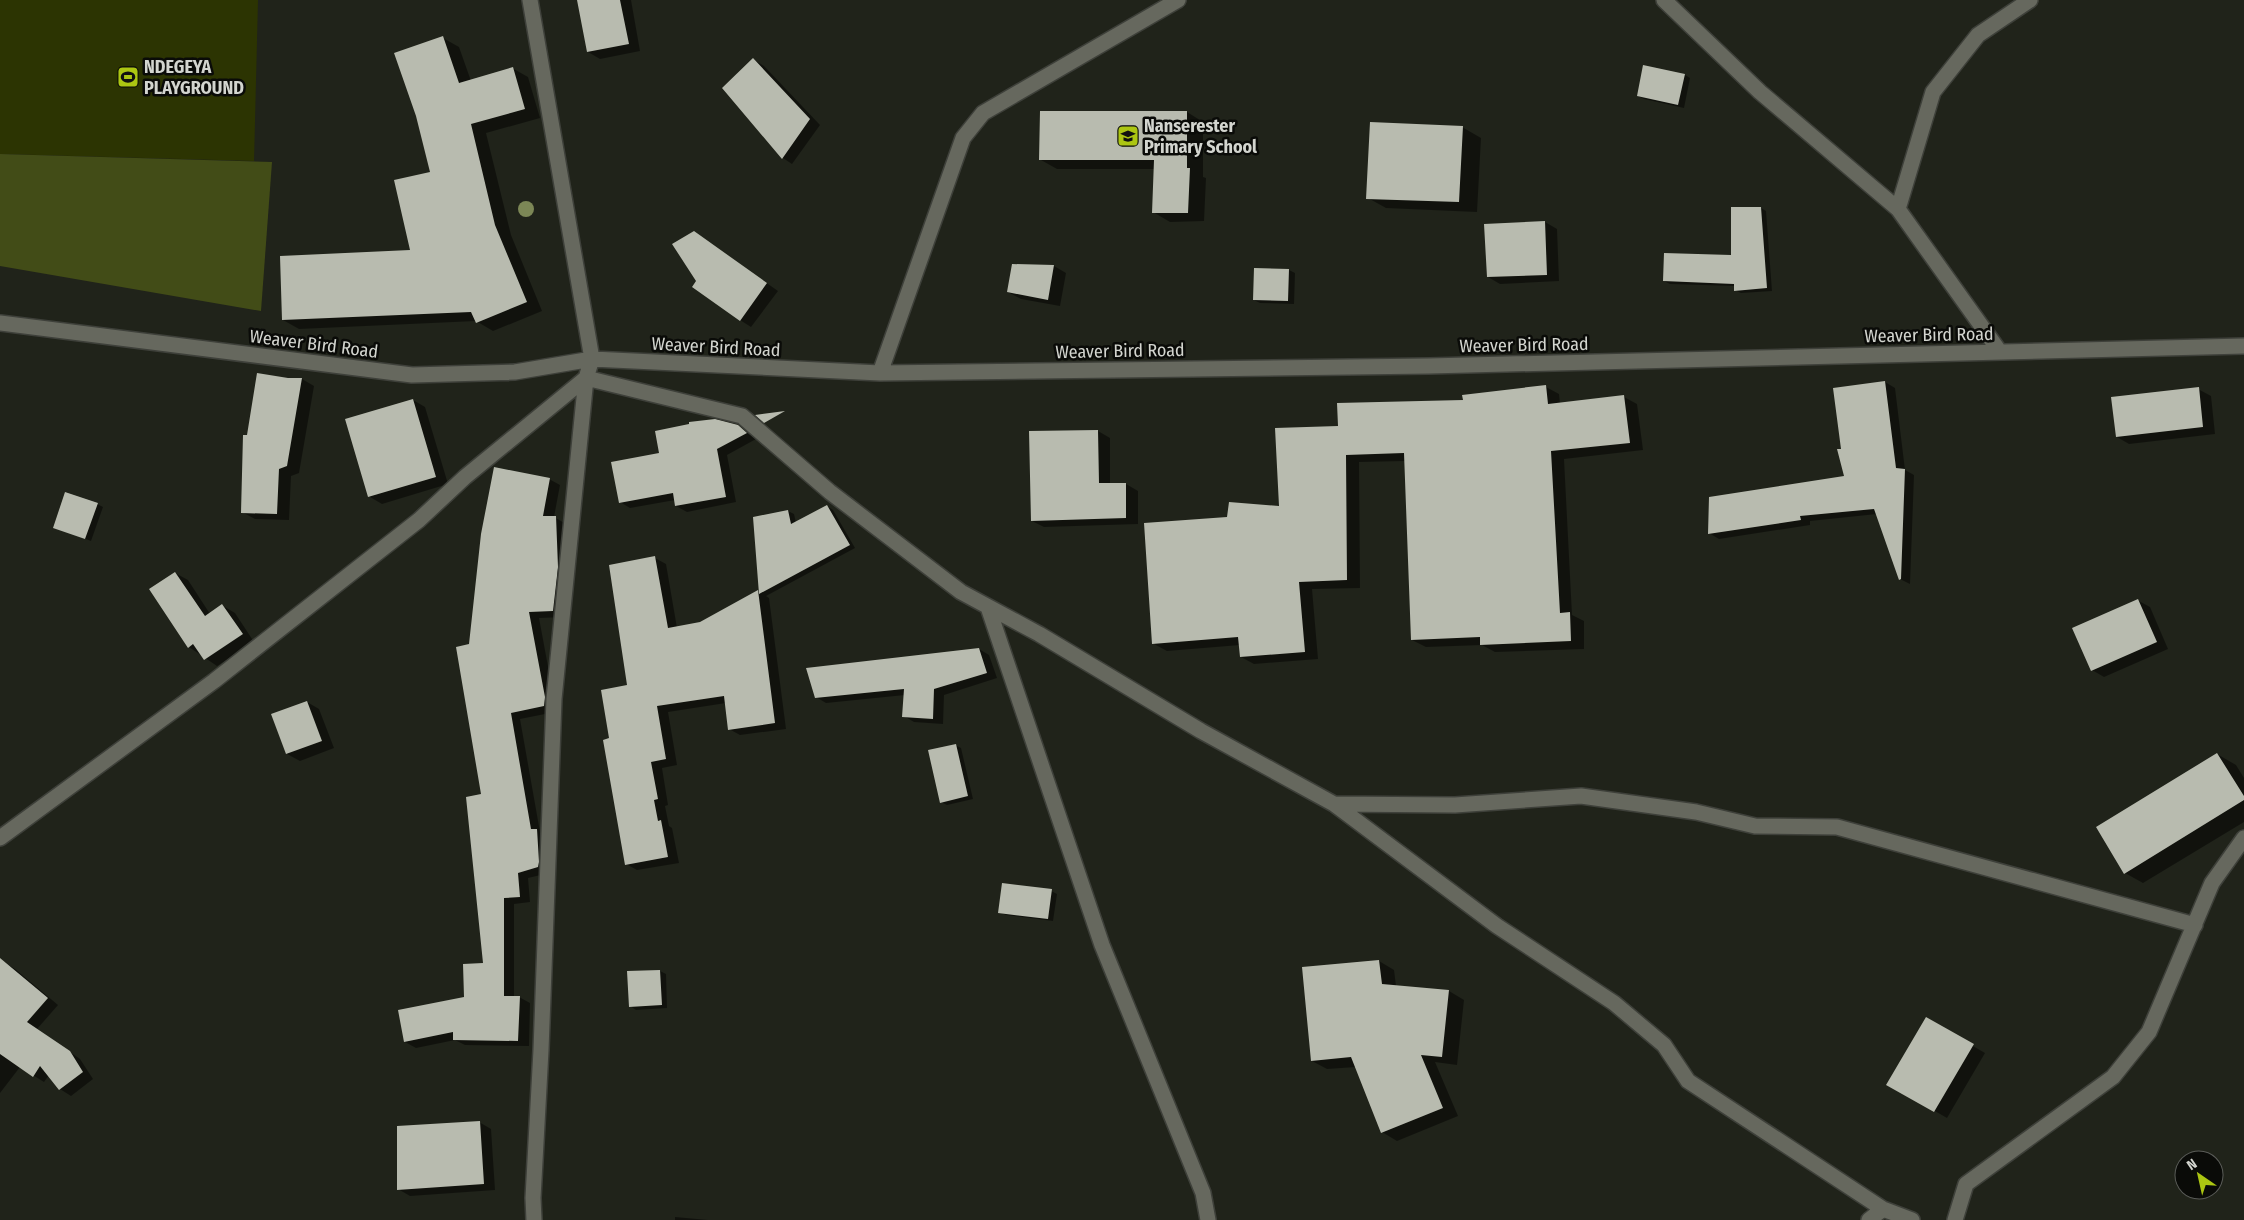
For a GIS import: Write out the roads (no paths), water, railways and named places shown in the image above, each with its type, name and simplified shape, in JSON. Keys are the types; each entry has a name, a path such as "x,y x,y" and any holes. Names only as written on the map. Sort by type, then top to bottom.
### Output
{"street":[{"path":"530,0 592,360 586,378 554,699 541,1050 533,1198 534,1220"},
{"path":"880,373 963,138 983,113 1178,0"},
{"path":"1664,0 1760,92 1898,209 2000,352"},
{"path":"1898,209 1933,92 1978,36 2030,0"},
{"name":"Weaver Bird Road","path":"0,324 412,375 515,372 592,360 880,373 1429,366 2244,346"},
{"path":"586,378 742,416 830,492 961,592 1039,634 1201,731 1334,804 1497,926 1614,1003 1664,1046 1688,1081 1883,1209 1912,1220"},
{"path":"0,838 214,681 404,532 465,477 586,378"},
{"path":"988,607 1102,945 1203,1193 1208,1220"},
{"path":"1334,804 1455,805 1580,796 1696,812 1755,826 1837,827 2195,925"},
{"path":"1956,1220 1966,1184 2113,1077 2149,1032 2212,883 2244,838"},
{"path":"1869,1220 1883,1209"}],"place":[{"name":"NDEGEYA PLAYGROUND","path":"128,77"},
{"name":"Nanserester Primary School","path":"1128,136"}]}
